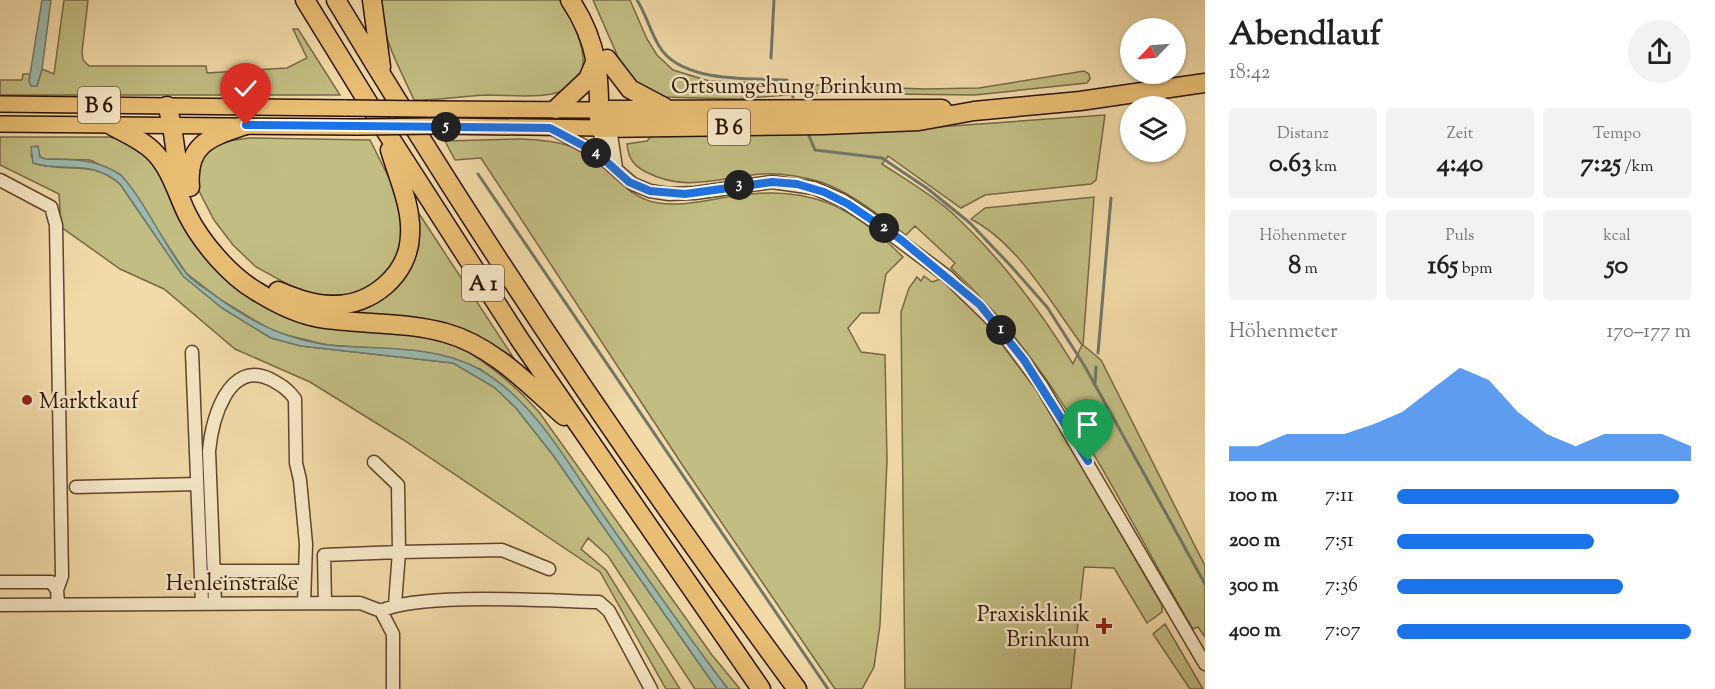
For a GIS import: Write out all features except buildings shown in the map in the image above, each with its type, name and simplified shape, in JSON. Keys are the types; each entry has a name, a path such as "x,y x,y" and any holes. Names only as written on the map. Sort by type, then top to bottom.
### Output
{"highway":[{"name":"A 1","path":"305,0 385,130 584,434 761,689"},
{"name":"A 1","path":"336,0 382,77 590,397 708,568 797,689"},
{"path":"372,0 382,77"},
{"path":"570,0 602,59 630,88 671,110"},
{"path":"582,0 596,25 602,59 604,128"},
{"path":"556,109 588,79 602,59"},
{"name":"Ortsumgehung Brinkum","path":"604,128 831,125 919,121 974,111 1111,97 1205,82"},
{"path":"167,106 180,174 196,206 229,253 253,276 279,291 323,305 343,305 365,298 385,286 405,260 410,236 408,211 385,130"},
{"name":"Ortsumgehung Brinkum","path":"604,110 918,108 974,111"},
{"path":"109,124 143,144 167,169 188,217 229,270 255,291 296,311 318,317 395,323 446,333 476,344 505,364 584,434"},
{"path":"167,169 169,125"},
{"path":"196,206 189,177 193,156 209,139 246,125"}],"main road":[{"name":"B 6","path":"0,104 604,110"},
{"name":"B 6","path":"0,124 604,128"}],"street":[{"path":"55,105 56,124"},
{"path":"550,128 577,141 638,187 669,194 694,193 756,183 788,183 814,188 868,217 948,277 994,322 1051,400 1205,664"},
{"path":"604,128 601,147 611,165"},
{"path":"0,180 51,207 56,225 62,565 62,576 57,590 58,604"},
{"path":"192,352 202,603"},
{"path":"215,603 209,451 211,430 223,400 234,384 242,376 252,374 280,385 295,399 296,463 304,523 304,603"},
{"path":"374,462 398,485 399,552 395,604"},
{"path":"76,487 197,484"},
{"path":"325,603 324,555 502,550 549,569"},
{"path":"214,571 305,571"},
{"path":"0,582 51,582 57,590"},
{"path":"393,689 393,634 381,611 395,604 598,602 609,611 651,689"},
{"name":"Henleinstraße","path":"0,605 360,603 381,611"}],"shaded area":[{"path":"64,0 88,0 82,52 83,60 89,66 206,66 207,73 287,68 307,58 293,29 298,29 340,95 0,95 0,80 22,80 23,74 30,74 29,81 37,86 42,69 54,74"},
{"path":"381,0 560,0 574,25 583,54 583,67 578,79 568,88 552,94 414,100 387,39 381,13"},
{"path":"593,0 630,0 647,39 657,55 673,70 709,81 924,89 979,88 1084,71 1089,74 1090,79 1087,83 975,95 810,93 738,99 661,97 636,83 622,66"},
{"path":"1105,115 1096,180 1091,184 985,195 961,208 888,156 882,164 942,204 968,228 1032,303 1073,364 1082,345 1046,293 1019,258 1004,243 971,219 985,208 1094,197 1083,345 1101,360 1205,566 1205,637 1198,627 1193,629 1085,439 1056,393 989,307 951,268 955,263 915,226 906,235 844,192 821,182 799,177 762,174 704,182 675,182 638,167 630,157 627,144 647,141 654,134 909,129"},
{"path":"0,137 110,137 131,144 157,167 253,297 453,343 488,365 520,392 539,412 712,655 740,689 728,689 688,637 534,418 501,385 480,369 415,351 327,345 274,332 221,300 186,273 121,175 90,160 45,159 40,157 38,150 31,155 34,163 99,171 120,184 183,276 222,308 271,338 301,346 453,363 494,387 516,408 553,455 717,689 695,689 608,556 588,538 581,549 606,570 680,689 666,689 600,572 402,439 310,382 235,349 164,289 120,269 61,227 59,194 0,165"},
{"path":"249,138 370,140 399,198 404,230 392,270 356,295 307,295 256,267 233,245 214,220 198,189 201,158 215,143"},
{"path":"521,139 555,142 575,148 596,161 634,194 658,203 687,203 761,193 785,193 828,203 866,224 903,257 886,274 879,313 861,313 848,328 861,352 885,355 887,461 880,625 874,667 862,689 835,689 683,466 481,158 455,160 445,141"},
{"path":"414,206 513,357 452,325 345,314 379,300 398,285 405,276 414,253"},
{"path":"924,276 932,282 940,279 975,309 1036,388 1162,605 1162,612 1147,623 1114,568 1084,567 1071,689 905,689 901,312 909,288 917,277 921,281"},
{"path":"1165,624 1203,689 1190,689 1153,634"}],"water":[{"path":"42,0 51,0 42,69 37,86 31,86 29,81"},
{"path":"38,146 40,157 45,159 93,163 121,175 139,198 169,249 189,276 228,305 272,330 320,344 410,350 446,356 479,369 499,382 534,416 549,435 650,582 728,689 717,689 553,455 516,408 494,387 453,363 301,346 271,338 222,308 183,276 120,184 99,171 33,163 31,147"}],"waterway":[{"path":"637,0 659,46 669,58 683,67 717,76 787,80 793,97"},
{"path":"771,58 774,0"},
{"path":"809,136 815,150 882,158 928,189 970,223 1010,265 1047,307 1084,365 1205,584"},
{"path":"478,174 828,689"},
{"path":"1098,353 1111,198"},
{"path":"1095,383 1096,367"}],"place":[{"name":"Marktkauf","path":"27,400"},
{"name":"Praxisklinik Brinkum","path":"1104,626"}],"route":[{"path":"246,125 550,128 597,153 629,182 650,191 685,194 772,182 814,188 848,204 900,239 925,257 980,305 1024,360 1088,461"}]}
